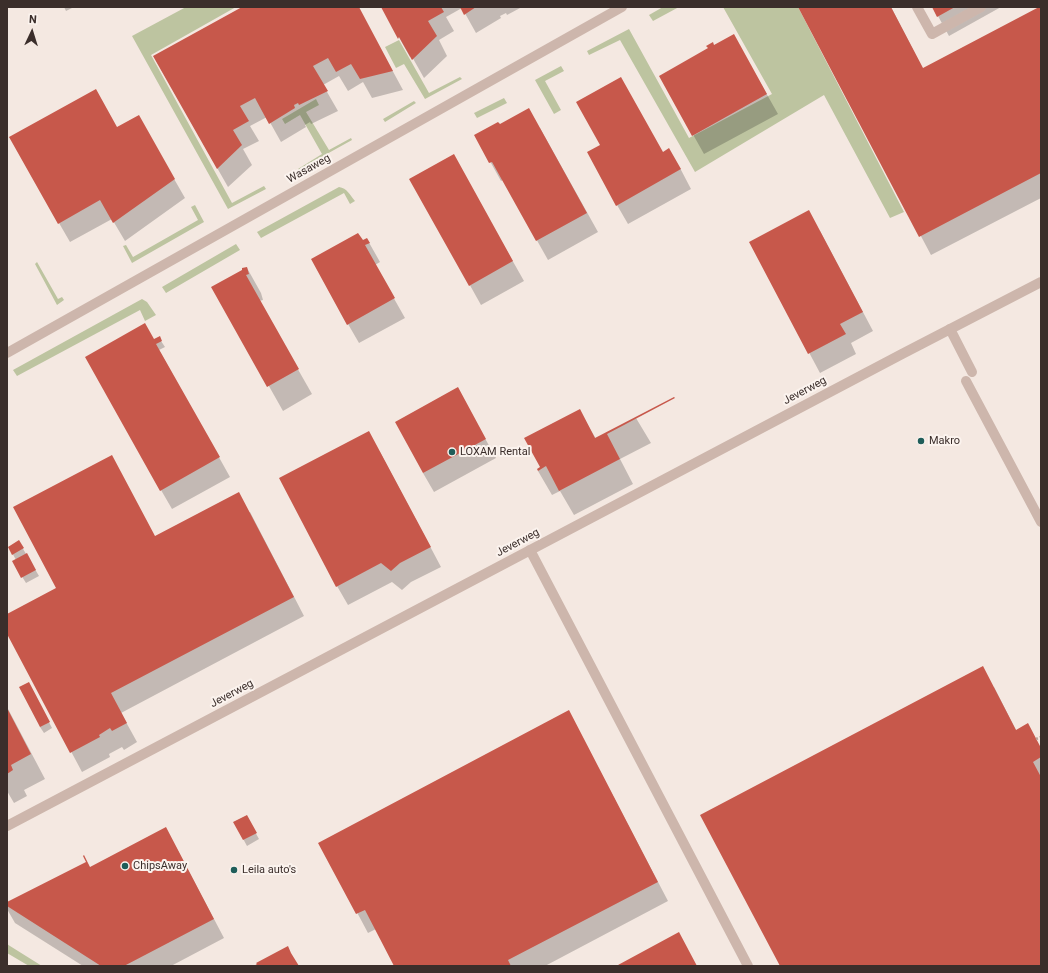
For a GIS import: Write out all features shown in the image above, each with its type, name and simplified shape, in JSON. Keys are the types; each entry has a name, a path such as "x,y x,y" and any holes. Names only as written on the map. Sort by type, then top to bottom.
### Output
{"street":[{"name":"Wasaweg","path":"7,353 622,7"},
{"path":"917,7 932,34 981,7"},
{"name":"Jeverweg","path":"7,826 1041,282"},
{"path":"950,329 969,376 1041,522"},
{"path":"530,550 748,966"}],"path":[{"path":"1036,739 1041,737"}],"green space":[{"path":"186,7 236,7 151,55 232,203 264,186 266,189 228,209 132,36"},
{"path":"663,7 679,7 653,21 649,15"},
{"path":"723,7 798,7 904,212 890,218 824,95 695,172 620,40 589,55 587,51 629,29 689,138 772,94"},
{"path":"399,40 429,93 460,77 462,79 425,99 404,64 396,68 385,47"},
{"path":"561,66 564,71 545,81 561,110 554,114 535,80"},
{"path":"504,98 507,103 477,118 474,113"},
{"path":"316,99 319,105 306,112 329,150 351,138 352,140 298,170 322,154 300,115 285,124 282,119"},
{"path":"414,101 416,103 385,122 383,119"},
{"path":"339,187 346,190 355,201 350,204 344,193 261,238 257,232"},
{"path":"195,205 204,222 132,263 123,246 126,245 133,257 198,220 191,207"},
{"path":"236,244 240,250 166,293 162,287"},
{"path":"37,262 58,299 62,297 64,300 57,305 35,264"},
{"path":"142,299 147,302 156,315 145,321 140,310 17,376 13,370"},
{"path":"7,944 42,966 29,966 7,953"}],"building":[{"path":"242,7 359,7 393,71 360,79 351,64 336,72 328,58 313,66 328,91 299,105 298,103 294,105 295,108 269,124 255,98 240,106 249,121 233,130 242,145 217,169 153,56"},
{"path":"381,7 441,7 444,12 428,21 437,36 412,60 399,37 398,39"},
{"path":"460,7 476,7 464,15"},
{"path":"798,7 891,7 923,68 1041,7 1041,173 919,237"},
{"path":"932,7 955,7 937,17"},
{"path":"734,34 767,94 692,136 659,76 708,48 706,46 713,42 714,45"},
{"path":"621,77 663,152 669,148 681,169 616,206 587,152 600,145 576,102"},
{"path":"96,89 117,127 139,115 175,179 113,223 100,200 58,224 9,137"},
{"path":"529,108 587,213 536,241 492,162 489,163 474,135 498,122 500,124"},
{"path":"454,154 513,261 469,286 409,179"},
{"path":"809,210 863,312 840,324 846,334 808,354 749,242"},
{"path":"358,233 363,240 367,238 370,243 365,245 395,298 347,325 311,259"},
{"path":"247,267 249,274 246,275 299,369 267,387 211,287 242,270 242,268"},
{"path":"145,323 154,339 160,336 162,341 156,344 220,457 160,491 85,357"},
{"path":"458,387 486,439 423,473 395,422"},
{"path":"674,397 675,398 607,434 620,459 559,491 546,466 538,471 537,469 540,467 524,438 580,409 595,438"},
{"path":"369,431 431,547 400,563 391,571 381,563 336,587 279,478"},
{"path":"112,455 155,536 239,492 294,597 111,693 127,723 112,731 110,728 99,735 100,737 70,753 7,634 7,614 56,588 13,507"},
{"path":"19,540 24,548 12,555 8,547"},
{"path":"27,553 36,570 21,578 12,561"},
{"path":"983,666 1016,730 1028,723 1041,748 1041,757 1033,762 1041,777 1041,966 780,966 700,815"},
{"path":"29,682 50,722 40,727 19,687"},
{"path":"7,708 31,754 11,765 13,770 7,774"},
{"path":"569,710 658,882 508,960 511,966 394,966 365,910 356,914 318,843"},
{"path":"247,815 257,833 243,840 233,822"},
{"path":"166,827 214,919 124,966 101,966 7,906 7,902 86,862 83,856 84,855 90,867"},
{"path":"679,932 697,966 618,965"},
{"path":"288,946 299,966 254,966 257,964 256,963"}],"place":[{"name":"Makro","path":"921,441"},
{"name":"LOXAM Rental","path":"452,452"},
{"name":"ChipsAway","path":"125,866"},
{"name":"Leila auto's","path":"234,870"}]}
